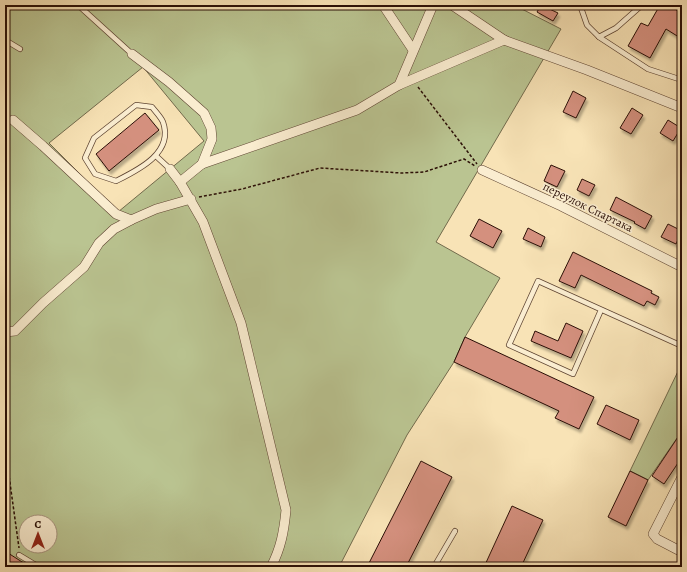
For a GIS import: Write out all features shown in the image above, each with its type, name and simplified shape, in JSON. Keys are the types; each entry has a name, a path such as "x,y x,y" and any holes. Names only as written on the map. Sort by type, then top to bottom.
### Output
{"street":[{"path":"383,5 413,50"},
{"path":"399,85 433,5"},
{"path":"452,5 504,40 587,70 682,108"},
{"path":"180,182 202,164 356,110 399,85 504,40"},
{"path":"132,54 169,82 204,113 211,128 212,139 202,164"},
{"path":"11,120 44,146 116,214 131,220"},
{"path":"170,169 191,199 203,222 241,323 286,510 284,534 279,551 271,567"},
{"name":"переулок Спартака","path":"482,170 562,206 682,267"},
{"path":"5,332 15,331 43,303 84,267 99,243 114,229 156,209 191,199"},
{"path":"682,477 653,534 657,539 682,552"}],"lane":[{"path":"78,5 132,54"},
{"path":"580,5 587,25 599,37 648,69 682,80"},
{"path":"599,37 616,28 642,5"},
{"path":"5,40 20,49"},
{"path":"136,105 152,107 163,121 166,137 156,156 140,169 116,181 95,174 86,158 94,138 136,105"},
{"path":"156,156 170,169"},
{"path":"601,310 573,374 509,345 538,281 682,346"},
{"path":"434,567 455,531"},
{"path":"20,555 39,567"}],"path":[{"path":"412,80 482,170"},
{"path":"191,199 242,189 320,168 401,174 424,172 464,159 482,170"},
{"path":"5,447 20,555"}],"green space":[{"path":"5,5 514,5 561,29 436,242 500,278 465,337 454,362 407,435 339,567 5,567","holes":["143,67 204,141 118,212 49,143"]},
{"path":"682,363 682,431 648,480 630,471"}],"building":[{"path":"541,5 558,13 553,21 537,12"},
{"path":"660,5 667,5 682,13 682,39 666,29 650,58 628,46 641,23 648,26"},
{"path":"573,91 586,98 576,118 563,112"},
{"path":"632,108 643,115 631,134 620,128"},
{"path":"145,113 159,130 109,171 96,154"},
{"path":"668,120 681,128 673,141 660,133"},
{"path":"551,165 565,171 557,187 544,181"},
{"path":"582,179 595,185 589,196 577,190"},
{"path":"616,197 652,216 645,229 634,223 635,222 610,210"},
{"path":"479,219 502,231 493,248 470,236"},
{"path":"668,224 682,231 676,244 661,237"},
{"path":"528,228 545,237 541,247 523,239"},
{"path":"573,252 652,291 651,293 659,297 655,305 647,301 644,306 581,275 575,288 559,281"},
{"path":"566,323 583,331 571,358 531,341 535,331 558,341"},
{"path":"465,337 594,397 579,429 555,418 559,411 454,362"},
{"path":"606,405 639,420 630,440 597,424"},
{"path":"682,431 682,457 664,484 652,476"},
{"path":"421,461 452,477 406,567 367,567"},
{"path":"630,471 648,480 626,526 608,517"},
{"path":"512,506 543,520 521,567 484,567"},
{"path":"8,553 30,567 5,567 5,558"}]}
